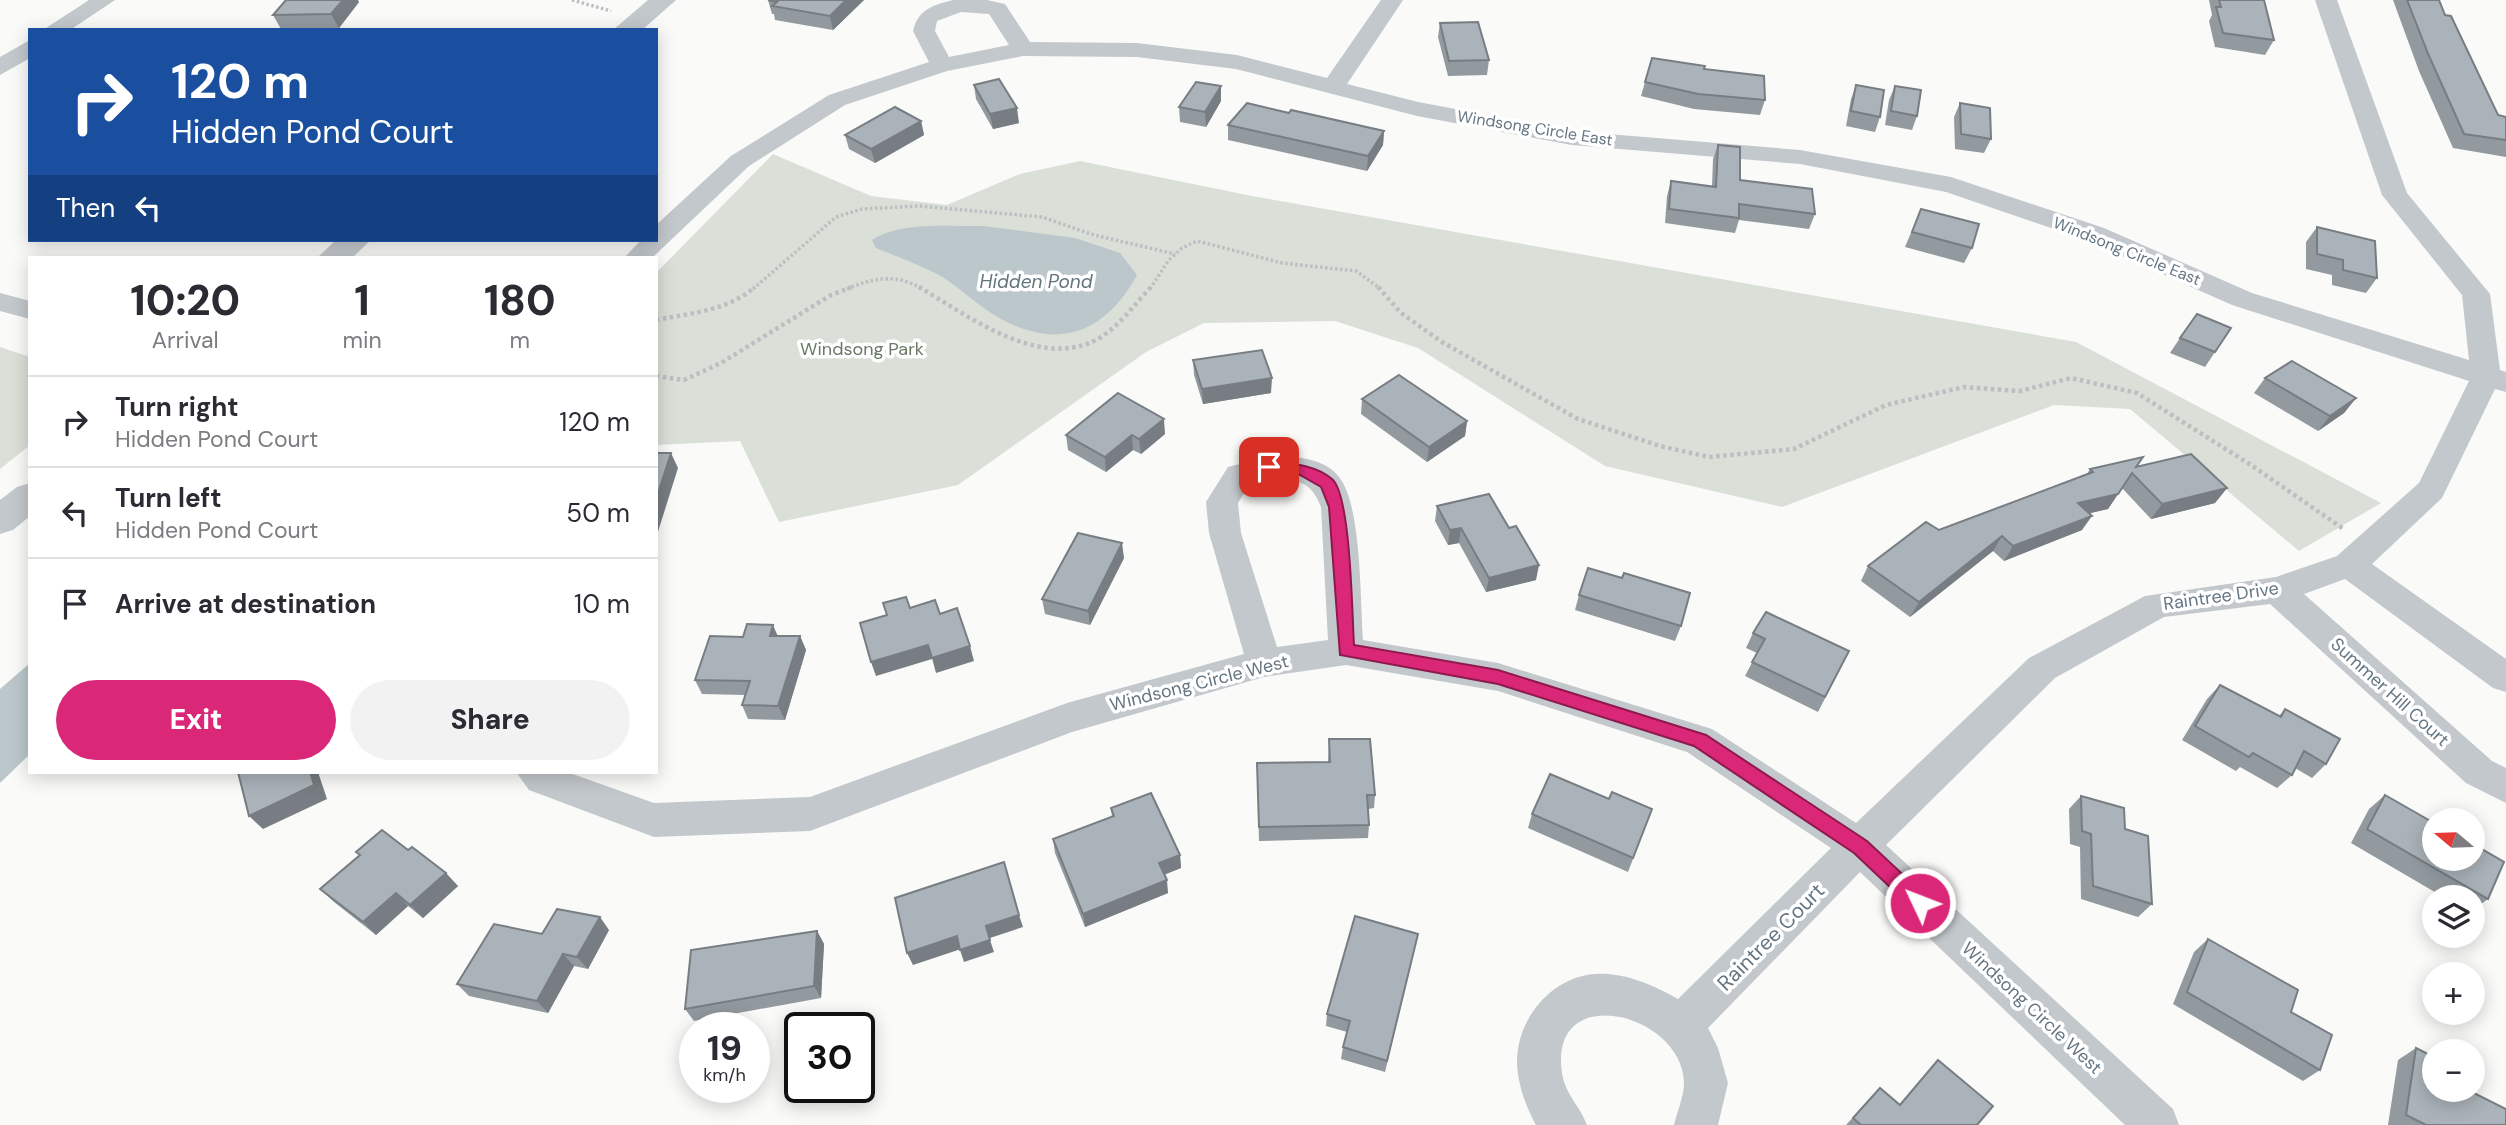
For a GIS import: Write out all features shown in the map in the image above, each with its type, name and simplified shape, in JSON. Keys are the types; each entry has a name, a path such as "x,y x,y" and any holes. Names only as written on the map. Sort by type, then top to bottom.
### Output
{"street":[{"path":"57,28 104,0"},
{"path":"620,21 664,0"},
{"path":"1334,85 1392,0"},
{"path":"2326,0 2395,195 2476,294 2496,380"},
{"path":"942,65 923,31 927,18 945,7 981,4 997,9 1023,49"},
{"path":"0,68 28,48"},
{"name":"Windsong Circle East","path":"658,238 740,161 837,100 942,65 1023,49 1137,50 1237,62 1334,85 1417,109 1572,138 1800,157 1951,186 2095,234 2242,299 2496,380"},
{"path":"334,256 353,242"},
{"name":"Windsong Circle East","path":"639,256 654,242"},
{"path":"0,302 28,309"},
{"name":"Raintree Drive","path":"1861,847 1944,760 2042,668 2157,605 2277,590 2359,556 2431,490 2496,380"},
{"path":"1264,663 1225,533 1223,502 1239,475 1269,467 1303,470 1327,483 1337,507 1346,650"},
{"path":"0,520 28,498"},
{"path":"2359,556 2506,678"},
{"name":"Summer Hill Court","path":"2277,590 2479,772 2506,787"},
{"name":"Windsong Circle West","path":"537,774 542,779 654,820 810,814 1067,718 1264,663 1346,650 1498,677 1699,740 1861,847 2157,1125"},
{"name":"Raintree Court","path":"1681,1026 1861,847"},
{"path":"1565,1125 1545,1096 1538,1070 1539,1045 1548,1023 1564,1006 1586,995 1609,992 1635,996 1659,1008 1681,1026 1698,1051 1706,1080 1704,1108 1696,1125"}],"path":[{"path":"572,0 620,21"},
{"path":"658,320 719,308 741,299 836,217 862,209 919,206 1042,217 1094,235 1175,254"},
{"path":"658,376 684,380 721,363 831,295 869,280 893,278 913,283 986,327 1033,344 1068,349 1094,341 1112,328 1133,308 1175,254 1197,242 1220,245 1247,256 1282,263 1323,264 1356,271 1380,288 1401,313 1441,342 1578,419 1660,446 1709,457 1794,449 1886,405 1964,387 2020,391 2071,378 2102,383 2137,393 2251,464 2359,556"}],"green space":[{"name":"Windsong Park","path":"773,154 871,196 947,205 1020,174 1080,161 1252,196 2076,342 2381,503 2299,551 2130,409 2054,405 1782,507 1605,466 1418,348 1335,321 1204,323 1146,352 958,485 779,522 740,441 658,445 658,271"},
{"path":"0,347 28,356 28,447 0,469"}],"water":[{"name":"Hidden Pond","path":"983,226 1075,238 1120,253 1137,275 1112,310 1097,322 1081,330 1045,334 1003,320 941,276 876,248 872,240 911,227"},
{"path":"28,665 28,756 0,783 0,689"}],"building":[{"path":"286,0 343,0 331,14 273,15"},
{"path":"768,0 846,0 830,16 772,6 777,2"},
{"path":"2219,0 2264,0 2274,40 2223,33 2216,7 2221,7"},
{"path":"2407,0 2439,0 2445,15 2451,16 2498,115 2506,117 2506,140 2464,134"},
{"path":"1478,22 1489,60 1449,61 1440,23"},
{"path":"1652,58 1705,66 1704,69 1764,76 1765,100 1698,94 1645,82"},
{"path":"999,79 1017,108 990,114 974,85"},
{"path":"1196,82 1221,86 1205,112 1179,107"},
{"path":"1856,85 1884,90 1880,117 1851,111"},
{"path":"1895,86 1921,90 1917,116 1891,111"},
{"path":"1247,103 1384,131 1368,156 1228,125"},
{"path":"1960,103 1990,108 1991,139 1961,134"},
{"path":"895,107 921,121 871,149 845,135"},
{"path":"1718,145 1740,147 1740,180 1812,189 1815,214 1739,204 1739,218 1669,209 1671,181 1716,187"},
{"path":"1921,209 1979,224 1972,248 1912,232"},
{"path":"2317,227 2375,241 2377,278 2343,270 2343,260 2317,254"},
{"path":"2197,314 2231,328 2215,352 2180,338"},
{"path":"1262,350 1272,378 1202,389 1193,360"},
{"path":"2292,361 2356,398 2330,416 2265,378"},
{"path":"1399,375 1467,421 1429,447 1362,399"},
{"path":"1118,393 1164,419 1139,439 1132,435 1105,457 1066,435"},
{"path":"658,453 671,453 658,494"},
{"path":"2191,454 2227,488 2162,504 2132,473 2118,494 2078,503 2092,516 2013,546 2002,536 1919,602 1868,566 1926,522 1939,530 2093,472 2090,469 2143,457 2136,467"},
{"path":"1489,494 1509,528 1516,526 1539,565 1489,578 1461,528 1450,530 1437,506"},
{"path":"1078,533 1122,543 1088,611 1042,599"},
{"path":"1588,568 1622,578 1624,573 1690,593 1681,626 1579,595"},
{"path":"906,597 910,608 935,600 940,614 957,608 970,646 932,658 928,645 871,662 860,623 887,615 883,603"},
{"path":"1766,612 1849,651 1825,697 1752,662 1765,639 1753,633"},
{"path":"747,624 773,625 770,636 800,636 778,706 742,705 750,681 695,680 710,636 743,637"},
{"path":"2220,685 2281,717 2285,709 2340,739 2326,764 2304,751 2292,775 2253,753 2249,757 2195,726"},
{"path":"1329,739 1370,739 1375,795 1367,795 1369,825 1259,827 1257,763 1330,762"},
{"path":"238,774 311,774 314,785 249,816"},
{"path":"1550,774 1609,799 1612,792 1652,809 1633,858 1532,814"},
{"path":"1151,793 1180,855 1159,863 1167,880 1083,914 1053,839 1114,816 1111,808"},
{"path":"2385,795 2422,816 2422,861 2367,829"},
{"path":"2081,796 2124,808 2125,829 2148,836 2152,904 2093,886 2091,834 2082,831"},
{"path":"382,830 408,850 412,847 446,873 410,905 396,893 363,922 320,889 360,855 356,852"},
{"path":"2485,851 2504,862 2488,899 2485,897 2485,885 2464,885 2441,872 2485,872"},
{"path":"1004,862 1019,915 986,926 990,940 960,950 957,936 907,953 895,898"},
{"path":"557,909 600,917 577,957 563,954 537,1001 457,984 494,924 542,934"},
{"path":"1355,916 1418,934 1387,1061 1343,1047 1350,1021 1327,1014"},
{"path":"817,931 814,986 685,1009 691,950"},
{"path":"2208,939 2298,990 2291,1012 2332,1035 2320,1070 2187,992"},
{"path":"2416,1048 2422,1051 2422,1102 2485,1102 2485,1098 2506,1109 2506,1125 2426,1125 2406,1115"},
{"path":"1938,1060 1993,1106 1977,1125 1861,1125 1853,1118 1880,1088 1900,1105"}],"route":[{"path":"1269,467 1303,470 1327,483 1337,507 1346,650 1498,677 1699,740 1861,847 1920,903"}]}
